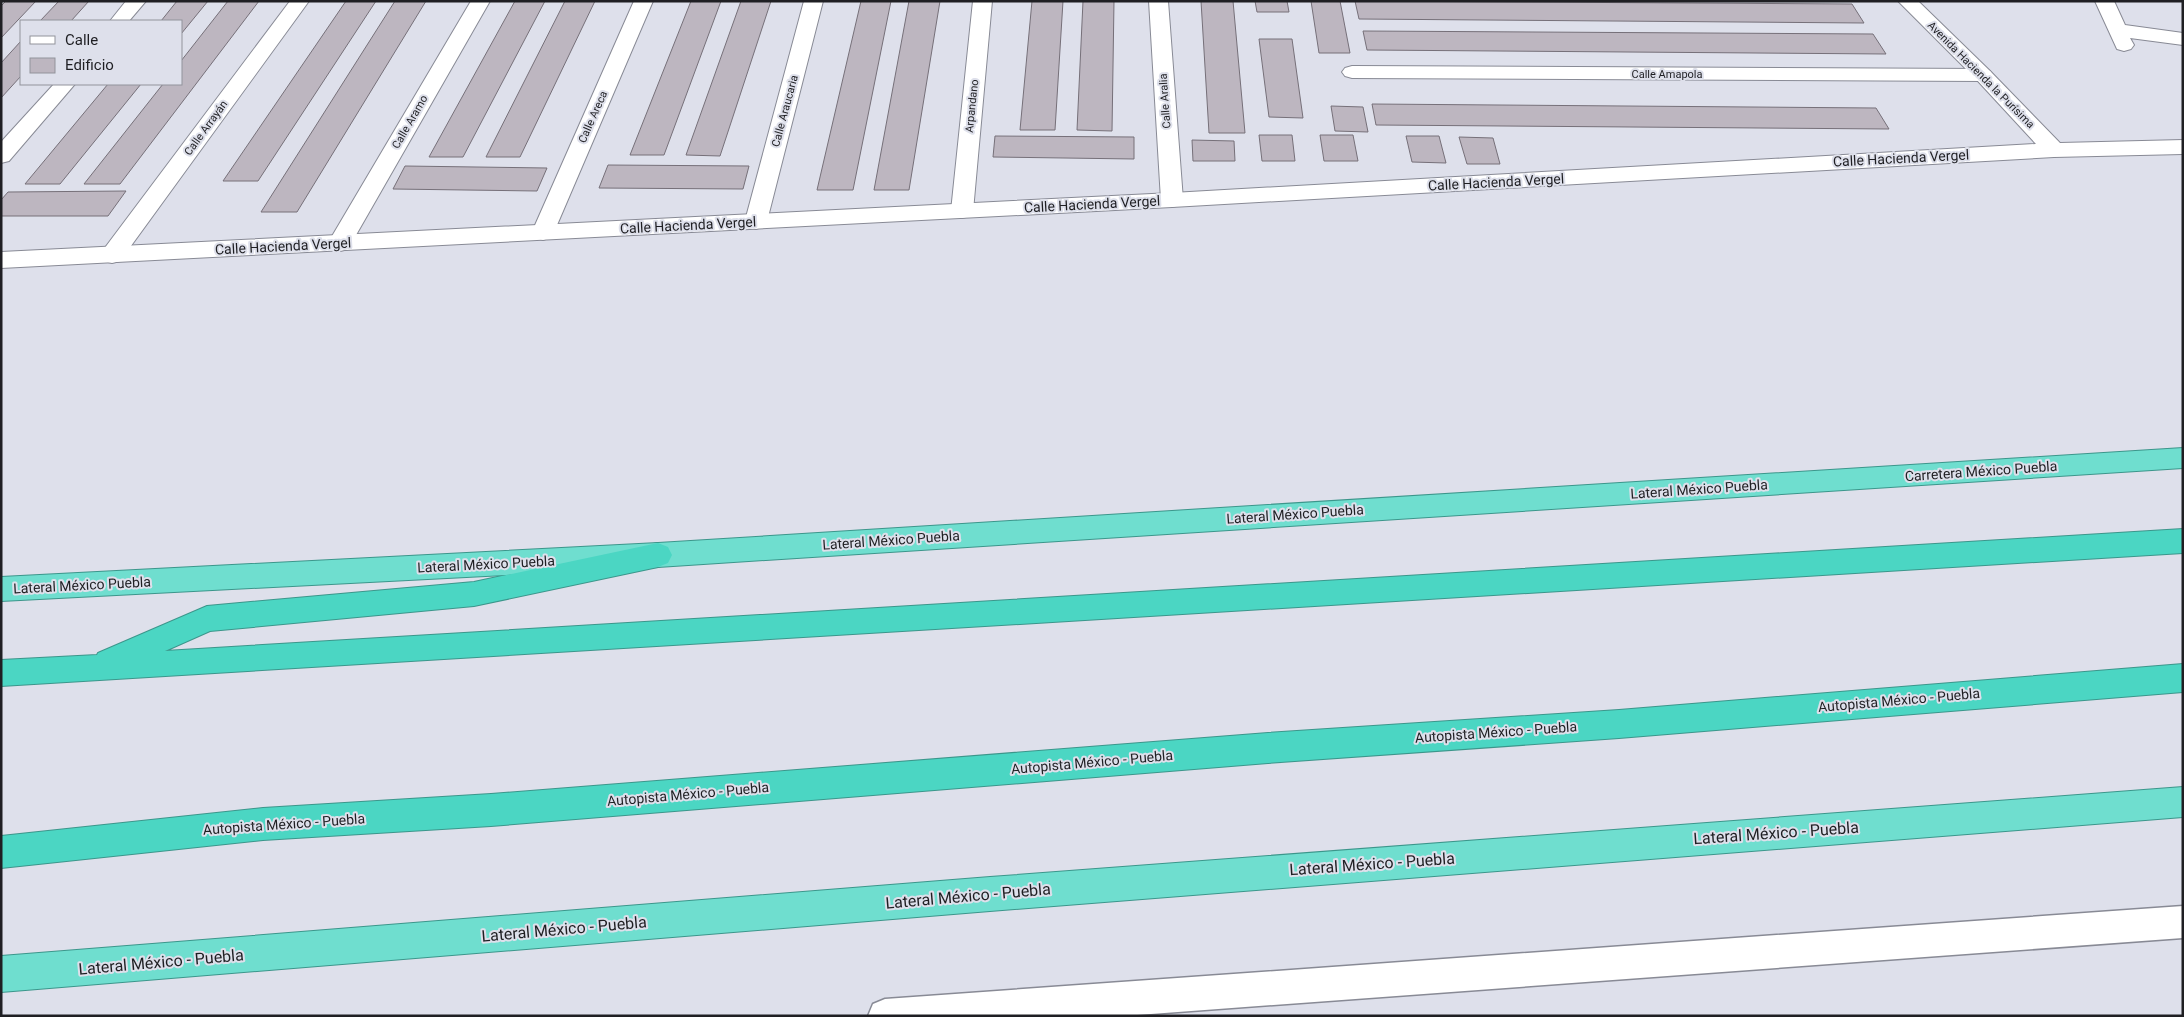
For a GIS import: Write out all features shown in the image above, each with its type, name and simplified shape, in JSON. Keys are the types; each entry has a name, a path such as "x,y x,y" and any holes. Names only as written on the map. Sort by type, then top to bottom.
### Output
{"highway":[{"name":"Carretera México Puebla","path":"1780,484 2183,458"},
{"name":"Lateral México Puebla","path":"1,589 658,555 1780,484"},
{"path":"1,673 92,669 2183,541"},
{"path":"92,669 207,619 474,594 658,555"},
{"name":"Autopista México - Puebla","path":"1,852 263,824 511,808 1268,748 1629,723 2183,678"},
{"name":"Lateral México - Puebla","path":"1,974 980,894 2183,802"}],"street":[{"path":"120,20 137,1"},
{"name":"Calle Arrayán","path":"112,255 300,1"},
{"name":"Calle Aramo","path":"340,243 481,1"},
{"name":"Calle Areca","path":"543,232 644,1"},
{"name":"Calle Araucaria","path":"756,221 814,1"},
{"name":"Arpandano","path":"962,211 983,1"},
{"name":"Calle Aralia","path":"1158,1 1172,200"},
{"name":"Avenida Hacienda la Purísima","path":"1907,1 2054,150"},
{"path":"2104,1 2120,38 2183,39"},
{"name":"Calle Amapola","path":"1352,72 1982,75"},
{"path":"1,156 64,85"},
{"name":"Calle Hacienda Vergel","path":"1,260 1172,200 2054,150 2183,147"}],"lane":[{"path":"885,1016 2183,922"}],"building":[{"path":"6,1 36,1 1,38 1,6"},
{"path":"59,1 89,1 72,20 41,20"},
{"path":"177,1 208,1 182,33 182,20 162,20"},
{"path":"228,1 259,1 120,184 84,184 162,85 182,85 182,60"},
{"path":"346,1 376,1 258,181 223,181"},
{"path":"395,1 426,1 297,212 261,212"},
{"path":"515,1 545,1 463,157 429,157"},
{"path":"565,1 595,1 520,157 486,157"},
{"path":"691,1 721,1 664,155 630,155"},
{"path":"741,1 771,1 720,156 686,155"},
{"path":"861,1 891,1 853,190 817,190"},
{"path":"909,1 940,1 909,190 874,190"},
{"path":"1032,1 1063,1 1055,130 1020,130"},
{"path":"1083,1 1114,1 1112,131 1077,130"},
{"path":"1201,1 1233,1 1245,133 1209,133"},
{"path":"1255,1 1287,1 1289,12 1257,12"},
{"path":"1311,1 1340,1 1350,53 1319,53"},
{"path":"1355,1 1852,4 1864,23 1359,19"},
{"path":"1363,31 1873,34 1886,54 1367,50"},
{"path":"1259,39 1292,39 1303,118 1269,117"},
{"path":"20,42 20,77 1,98 1,63"},
{"path":"107,85 140,85 60,184 25,184"},
{"path":"1372,104 1876,108 1889,129 1376,125"},
{"path":"1331,106 1363,107 1368,132 1335,131"},
{"path":"1259,135 1292,135 1295,161 1262,161"},
{"path":"1320,135 1353,135 1358,161 1324,161"},
{"path":"995,136 1134,137 1134,159 993,157"},
{"path":"1406,136 1439,136 1446,163 1412,162"},
{"path":"1459,137 1493,138 1500,164 1467,164"},
{"path":"1192,140 1234,141 1235,161 1193,161"},
{"path":"608,165 749,166 743,189 599,188"},
{"path":"405,166 547,168 537,191 393,189"},
{"path":"126,191 108,216 1,216 1,200 8,192"}]}
